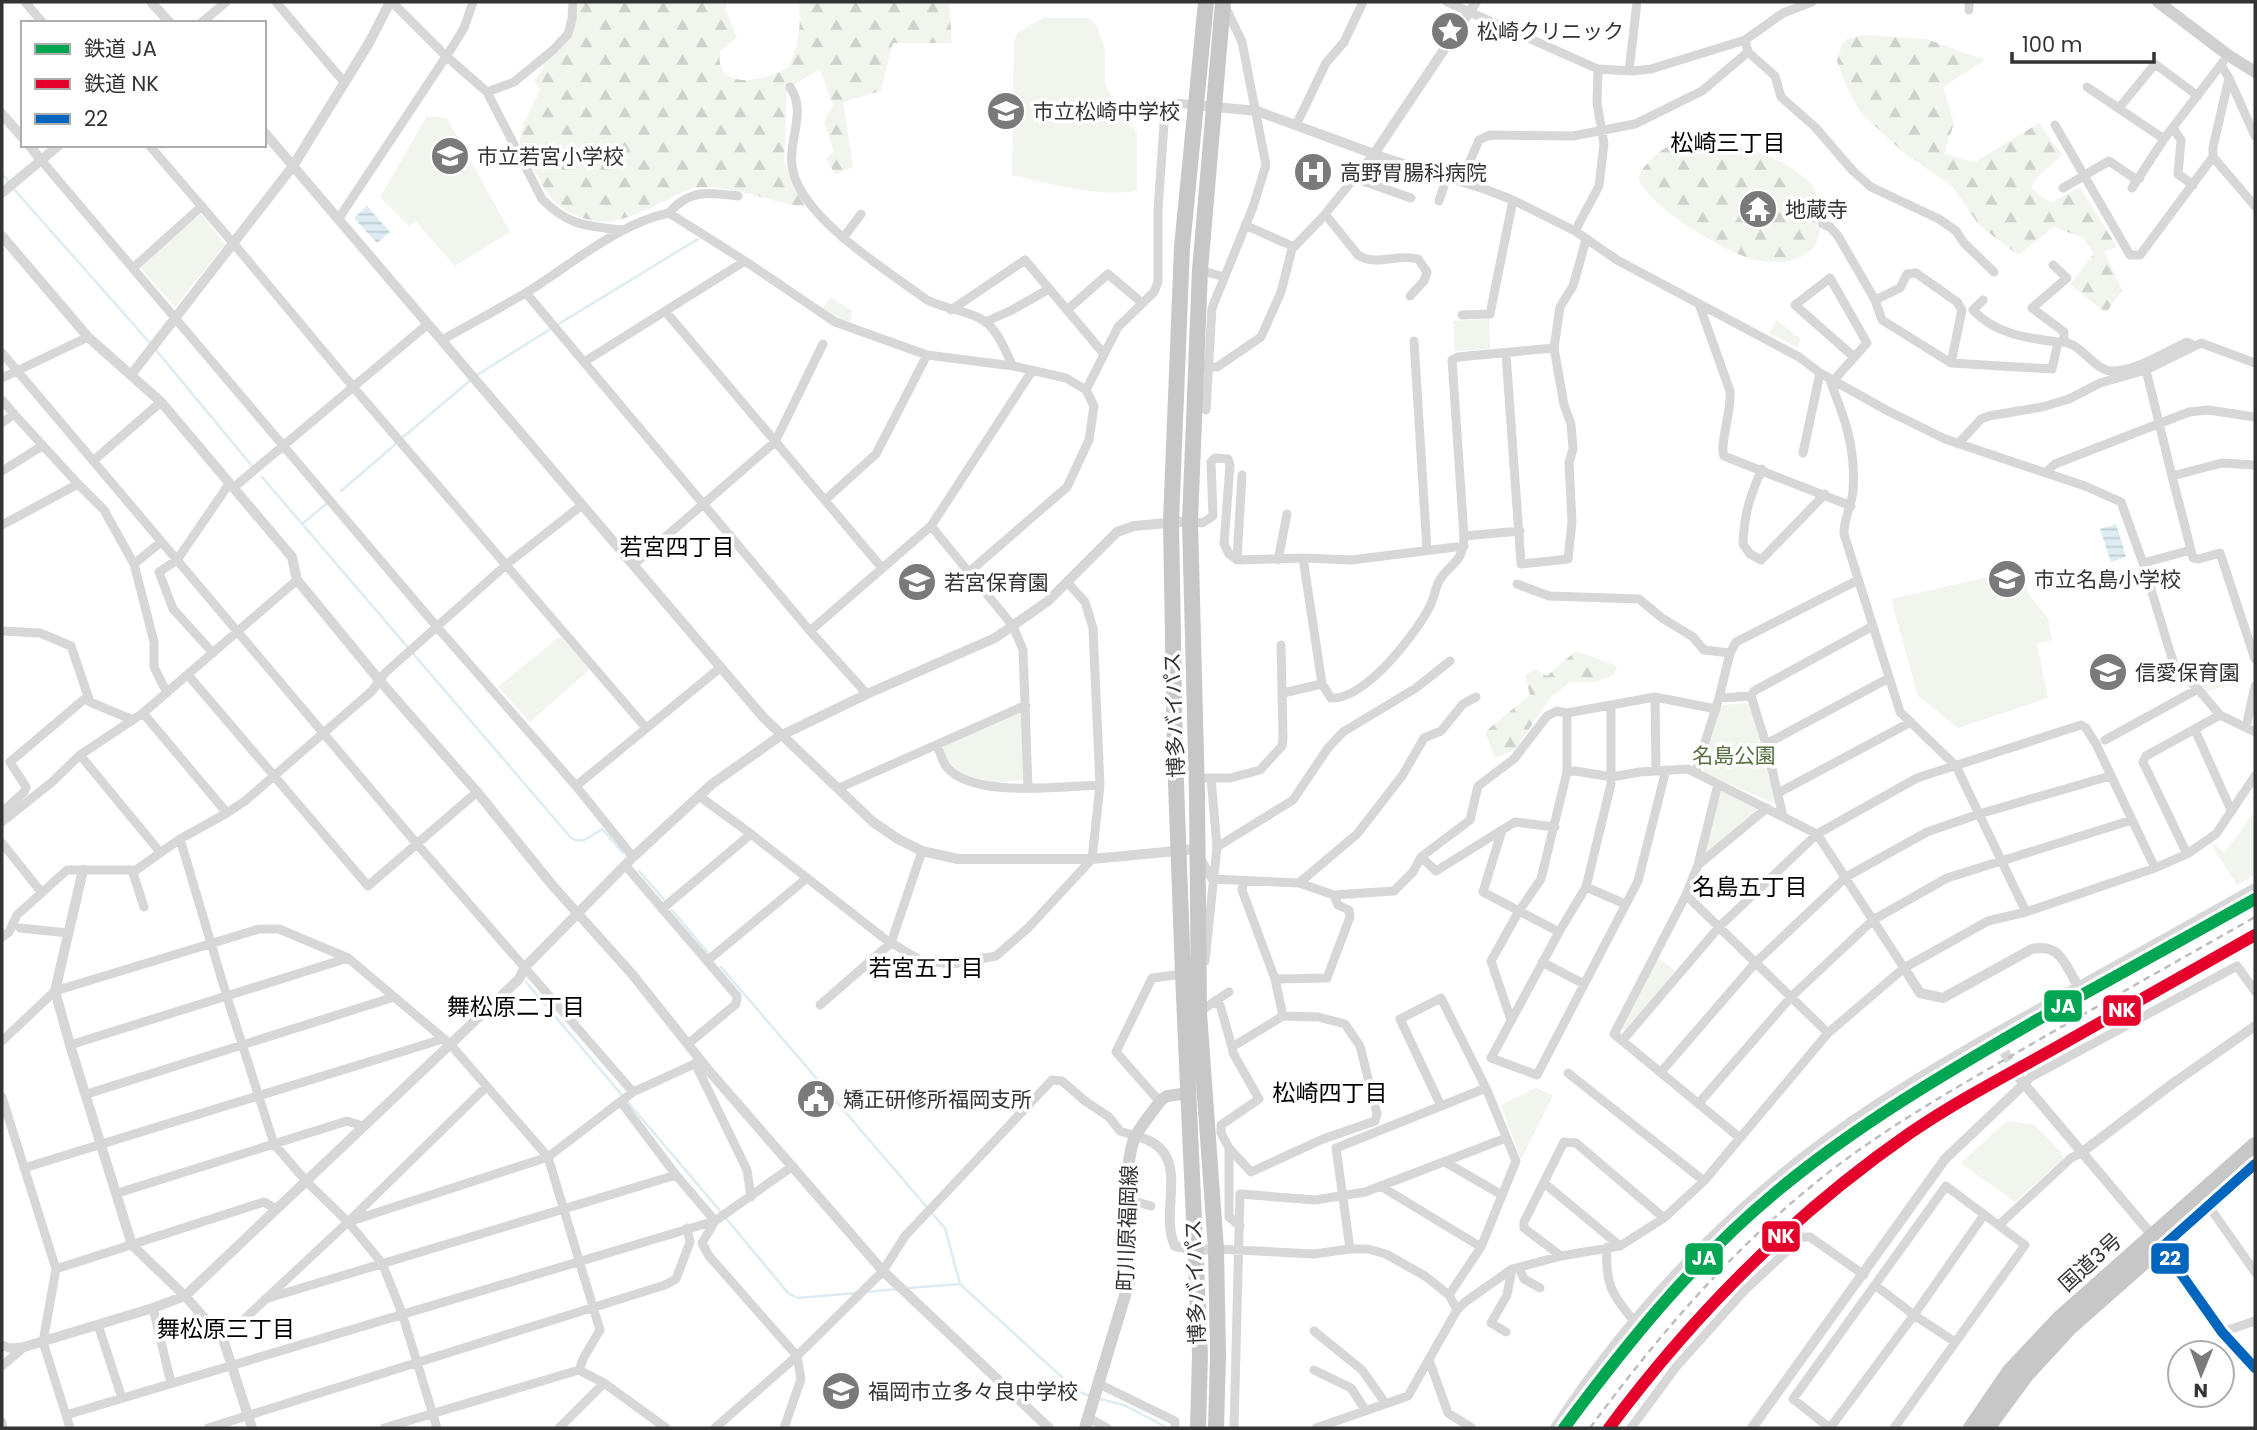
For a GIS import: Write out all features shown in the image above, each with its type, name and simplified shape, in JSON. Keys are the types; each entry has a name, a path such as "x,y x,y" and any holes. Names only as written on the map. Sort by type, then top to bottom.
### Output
{"highway":[{"name":"博多バイパス","path":"1198,1428 1200,1355 1183,974 1171,522 1182,247 1206,2"},
{"name":"博多バイパス","path":"1216,1428 1216,1249 1197,849 1204,778 1190,521 1202,366 1199,270 1223,2"},
{"name":"国道3号","path":"1987,1428 2018,1385 2054,1343 2255,1145"},
{"name":"国道3号","path":"1971,1428 2010,1371 2081,1297 2208,1205 2255,1164"}],"main road":[{"path":"2158,2 2225,60 2255,72"},
{"path":"1160,1102 1167,1096 1188,1093"},
{"name":"町川原福岡線","path":"1087,1423 1129,1282 1130,1152 1136,1136 1160,1102"}],"street":[{"path":"25,2 41,21"},
{"path":"151,2 168,21"},
{"path":"203,21 226,2"},
{"path":"276,2 344,82"},
{"path":"131,375 293,166 369,43 391,2 487,92 542,199 552,210 573,223 587,227 624,230"},
{"path":"339,218 464,28 473,2"},
{"path":"487,92 514,82 553,50 568,34 573,2"},
{"path":"1206,410 1202,366 1212,308 1264,178 1266,165 1242,42 1223,2"},
{"path":"1296,125 1325,63 1344,42 1363,2"},
{"path":"1447,2 1473,7 1598,69 1629,71 1651,69 1745,40 1783,13 1812,2"},
{"path":"1629,71 1637,2"},
{"path":"1783,13 1786,2"},
{"path":"1202,366 1217,367 1261,337 1281,292 1294,247 1374,154 1473,7"},
{"path":"1745,40 1748,52 1774,76 1781,97 1815,127 1853,171 1871,187 1939,219 1956,231 1964,243 1994,272"},
{"path":"1461,182 1479,140 1490,135 1573,136 1634,124 1702,91 1748,52"},
{"path":"2225,60 2229,78 2255,136"},
{"path":"2132,188 2164,139 2225,60"},
{"path":"2119,108 2155,64 2197,96"},
{"path":"1575,232 1598,186 1605,144 1597,103 1598,69"},
{"path":"2055,125 2130,256 2140,255 2213,158 2213,147 2229,78"},
{"path":"790,87 796,95 798,110 792,148 793,171 802,193 843,238 927,300 985,322 993,329 1013,366"},
{"path":"2087,87 2164,139"},
{"path":"1086,390 1118,327 1154,292 1158,282 1158,210 1165,110 1174,103 1257,111 1374,154 1513,200 1575,232 1617,260 1799,358 1827,378 1888,411 1958,444 2122,502 2175,668 2220,715 2251,730 2255,686"},
{"path":"2,114 21,136"},
{"path":"2173,128 2181,140 2178,174 2193,185"},
{"path":"266,134 780,736 873,822 922,851 958,859 1092,859 1197,849 1204,868 1212,879"},
{"path":"31,147 437,627 576,786 662,909 737,996 736,1004 688,1044"},
{"path":"2,193 57,147"},
{"path":"151,147 646,728"},
{"path":"2213,158 2255,206"},
{"path":"2063,188 2109,161 2134,178 2140,178"},
{"path":"1439,201 1447,177"},
{"path":"1354,178 1411,198"},
{"path":"442,340 526,293 624,230 643,220 669,213 689,195 738,196"},
{"path":"1462,315 1490,314 1513,200"},
{"path":"133,268 202,206"},
{"path":"669,213 835,322 927,355 1013,366 1066,377 1086,390 1094,406 1090,440 1067,487 968,573"},
{"path":"843,238 860,214"},
{"path":"1325,214 1365,260 1401,256 1418,259 1427,272 1424,281 1410,296"},
{"path":"1823,224 1838,236 1875,300 1882,320 1951,363 2052,369 2064,332 2032,309 2067,278 2053,265"},
{"path":"1245,225 1294,247"},
{"path":"2,236 89,337 161,402 292,558 297,580 577,913 632,974 688,1044 747,1170 751,1197"},
{"path":"1506,354 1521,564 1568,559 1572,522 1569,463 1573,449 1572,424 1564,405 1554,348 1560,306 1573,286 1586,240"},
{"path":"951,310 1025,260 1104,354"},
{"path":"584,362 745,261"},
{"path":"1199,270 1224,276"},
{"path":"1875,300 1900,288 1907,274 1916,273 1957,302 1962,310 1951,363"},
{"path":"1067,310 1108,274 1141,302"},
{"path":"1803,453 1827,378 1854,357 1867,343 1830,278 1795,305 1854,357"},
{"path":"985,322 1049,289"},
{"path":"526,293 810,631 867,694"},
{"path":"1983,300 1973,310 1992,327 2015,335 2061,341 2081,350 2104,369 2113,371 2142,364 2187,342 2195,346"},
{"path":"1699,304 1730,391 1731,403 1722,453 1724,456 1851,506"},
{"path":"666,312 882,568"},
{"path":"213,653 173,609 159,572 177,560 231,486 354,388 428,324"},
{"path":"2,378 89,337"},
{"path":"1414,341 1427,550"},
{"path":"1958,444 1981,419 2055,403 2091,390 2100,383 2146,370 2201,343 2255,363"},
{"path":"633,565 775,442 823,344"},
{"path":"1303,558 1322,684 1331,698 1338,699 1366,685 1402,647 1430,606 1440,580 1461,557 1464,541 1452,360 1458,357 1554,348"},
{"path":"2,353 418,844 634,1092"},
{"path":"825,500 876,454 927,355"},
{"path":"2146,370 2193,558 2220,553 2255,659"},
{"path":"810,631 931,526 1032,372"},
{"path":"1827,378 1851,437 1854,466 1851,506 1843,527 1900,712 1956,766 2026,912"},
{"path":"2,400 104,510 134,564 154,642 155,667 167,693"},
{"path":"93,461 161,402"},
{"path":"2045,473 2056,464 2189,412 2208,410 2255,417"},
{"path":"2,423 14,414"},
{"path":"2,471 43,446"},
{"path":"2,1345 9,1348 24,1347 43,1342 185,1296 447,1042 519,979 525,967 577,913 712,784 780,736 867,694 995,638 1048,601 1116,532 1135,526 1171,522 1202,523 1213,516 1211,462 1215,458 1227,459 1230,483 1224,544 1229,554 1237,560 1351,559 1427,550 1520,531"},
{"path":"2172,476 2222,463 2255,465"},
{"path":"1762,469 1748,502 1743,544 1760,560 1825,494"},
{"path":"1237,560 1242,475"},
{"path":"2,525 78,484"},
{"path":"2,937 9,932 17,915 67,870 136,870 180,839 228,813 324,734 372,691 385,673 507,564 582,505"},
{"path":"1278,560 1287,514"},
{"path":"931,526 1013,626 1023,650 1028,787"},
{"path":"134,564 161,542"},
{"path":"2143,563 2191,550"},
{"path":"2,822 52,782 80,755 143,713 297,580"},
{"path":"1696,771 1730,653 1736,642 1858,580"},
{"path":"699,796 891,943 920,960 952,964 996,956 1028,928 1092,859 1100,785 1093,628 1086,602 1067,582"},
{"path":"1517,584 1549,596 1639,599 1662,618 1693,636 1704,650 1730,653"},
{"path":"1783,816 1766,744 1751,696 1754,691 1873,626"},
{"path":"2,631 40,633 71,646 90,702 133,720"},
{"path":"1205,962 1217,847 1204,778 1230,778 1260,771 1282,746 1281,645"},
{"path":"1217,847 1293,800 1328,748 1343,732 1416,688 1450,661"},
{"path":"576,786 721,667"},
{"path":"188,675 368,886 477,792"},
{"path":"1766,744 1889,678"},
{"path":"1283,693 1322,684"},
{"path":"2105,740 2198,689"},
{"path":"2,812 26,787 10,762 88,696"},
{"path":"1719,698 1751,696"},
{"path":"1299,883 1357,834 1402,776 1424,738 1441,731 1463,704 1476,697"},
{"path":"1212,879 1299,883 1334,895 1394,891 1413,872 1421,856 1470,820 1479,786 1514,759 1547,716 1557,710 1567,713 1656,697 1716,709"},
{"path":"1473,1063 1491,1058 1537,1075 1638,881 1661,770 1656,697"},
{"path":"839,788 1026,705"},
{"path":"1491,1058 1586,887 1612,777 1611,705"},
{"path":"143,713 228,813"},
{"path":"1511,1020 1491,961 1519,911 1541,879 1567,772 1567,713"},
{"path":"2187,854 2143,762 2146,756 2220,715"},
{"path":"1778,793 1911,723"},
{"path":"1622,1041 1720,926 1817,834 1917,778 2081,725 2087,728 2155,868"},
{"path":"2195,730 2231,810"},
{"path":"937,746 947,766 961,778 984,786 1100,785"},
{"path":"80,755 160,852"},
{"path":"1567,772 1612,777 1688,769 1817,834 1920,993 1943,998 2032,949 2044,947 2059,955 2078,986"},
{"path":"1661,1072 1756,962 1846,877 1927,832 2110,776"},
{"path":"1316,1428 1408,1396 1457,1310 1474,1295 1515,1269 1561,1256 1620,1246 1664,1218 1704,1181 1828,1033 1904,968 1988,921 2026,912 2155,868 2187,854 2216,834 2255,776"},
{"path":"1718,784 1698,865 1686,895 1614,1034 1740,1138"},
{"path":"1698,865 1767,808"},
{"path":"1699,1103 1791,997 1873,920 1947,878 2132,820"},
{"path":"1421,856 1436,871 1515,822 1555,827"},
{"path":"1502,830 1483,892 1559,932"},
{"path":"662,909 751,834"},
{"path":"180,839 274,1144 306,1181 348,1222 382,1263 402,1313 436,1428"},
{"path":"2,843 42,893"},
{"path":"820,1006 891,943 922,851"},
{"path":"83,870 55,991 70,1045 132,1245 185,1296 223,1339 252,1428"},
{"path":"132,870 144,907"},
{"path":"707,961 807,878"},
{"path":"1244,881 1242,891 1275,979 1283,1016"},
{"path":"1586,887 1625,904"},
{"path":"1555,1428 1578,1392 1634,1321 1725,1224 1777,1178 1898,1090 2255,888"},
{"path":"1275,979 1327,978 1350,917 1349,910 1338,905 1334,895"},
{"path":"1686,895 1828,1033"},
{"path":"20,928 68,933"},
{"path":"2,1041 55,991 259,929 279,929 348,958 447,1042 548,1157 600,1333 583,1357 579,1370"},
{"path":"70,1045 348,958"},
{"path":"1542,962 1584,984"},
{"path":"1752,1428 1945,1159 2021,1081 2237,966 2255,991"},
{"path":"1160,1102 1116,1052 1152,978 1183,974"},
{"path":"1206,1008 1229,992"},
{"path":"87,1094 394,997"},
{"path":"1441,1106 1401,1019 1441,998 1486,1088 1516,1161 1481,1247 1450,1295"},
{"path":"1206,1008 1220,1005 1233,1053 1259,1099 1221,1125 1221,1133 1229,1148 1251,1172 1323,1139 1375,1121 1377,1114 1360,1046 1345,1024 1318,1017 1283,1016 1232,1047"},
{"path":"1999,1225 2071,1158 2255,1026"},
{"path":"24,1167 447,1042"},
{"path":"348,1222 548,1157 634,1092 698,1062"},
{"path":"698,1062 793,1166 883,1271 1049,1428"},
{"path":"1568,1073 1704,1181"},
{"path":"715,1428 797,1356 883,1271 905,1236 1052,1080 1062,1081 1085,1101 1110,1117 1120,1131 1144,1138 1160,1148 1170,1167 1172,1186 1169,1234 1175,1246 1196,1250 1314,1254 1368,1249 1386,1254 1425,1276 1450,1295 1457,1310"},
{"path":"2021,1081 2157,1242 2222,1332 2255,1368"},
{"path":"223,1339 486,1087"},
{"path":"1350,1249 1336,1149 1486,1088"},
{"path":"2,1097 56,1269 43,1342 70,1428"},
{"path":"621,1102 715,1221"},
{"path":"118,1193 347,1121 363,1126"},
{"path":"1234,1428 1240,1194 1315,1200 1342,1196 1382,1187 1506,1138"},
{"path":"1561,1256 1524,1228 1524,1222 1564,1142 1576,1143 1664,1218"},
{"path":"1229,1148 1229,1217 1240,1226"},
{"path":"1445,1162 1502,1195"},
{"path":"66,1415 715,1221 793,1166"},
{"path":"265,1299 676,1175"},
{"path":"1544,1183 1620,1246"},
{"path":"1894,1428 2025,1245 1946,1186 1793,1399 1830,1428 1984,1215"},
{"path":"1382,1187 1481,1247"},
{"path":"1129,1200 1151,1206"},
{"path":"56,1269 264,1202 276,1209"},
{"path":"2208,1205 2255,1272"},
{"path":"715,1221 702,1243 709,1256 797,1356 802,1379 784,1428"},
{"path":"208,1428 665,1285 676,1279 690,1242 687,1228"},
{"path":"1631,1428 1676,1367 1745,1290 1798,1240 1810,1237 1864,1275"},
{"path":"1608,1247 1608,1285 1616,1300 1634,1321"},
{"path":"1515,1269 1524,1279 1540,1288"},
{"path":"1506,1332 1491,1322 1507,1295 1515,1269"},
{"path":"1875,1285 1955,1342"},
{"path":"153,1308 171,1383"},
{"path":"2222,1332 2255,1321"},
{"path":"98,1325 122,1398"},
{"path":"1314,1331 1362,1370 1386,1404"},
{"path":"2,1366 24,1347"},
{"path":"1429,1360 1448,1413 1472,1428"},
{"path":"384,1428 579,1370 604,1383 666,1428"},
{"path":"1314,1370 1351,1388 1366,1411"},
{"path":"559,1428 604,1383"},
{"path":"1099,1384 1175,1421 1175,1428"},
{"path":"2,1422 3,1428"},
{"path":"1087,1423 1107,1428"}],"green space":[{"path":"579,2 726,2 726,10 737,38 720,51 720,64 725,73 744,80 768,76 789,67 798,35 798,2 949,2 952,43 893,43 881,91 843,102 853,167 835,174 826,159 834,151 824,122 833,105 820,69 787,89 784,163 806,208 740,192 700,187 685,191 631,216 611,221 591,220 573,214 555,202 524,157 520,143 523,127 540,90 534,80 543,70 544,61 571,34"},
{"path":"1043,18 1090,18 1096,25 1105,49 1105,85 1137,134 1137,191 1090,191 1012,175 1014,43 1017,33"},
{"path":"1865,35 1926,39 1985,60 1943,87 1954,123 1944,154 1975,162 2039,123 2062,155 2035,180 2031,188 2051,203 2080,187 2117,247 2104,251 2122,290 2106,313 2070,284 2094,254 2083,238 2054,227 2018,255 1979,225 1952,186 1904,153 1861,113 1848,90 1837,61 1842,44 1847,39"},
{"path":"427,116 447,118 510,232 455,266 415,221 409,226 380,197"},
{"path":"1703,141 1758,153 1784,164 1807,180 1813,187 1820,214 1820,230 1816,243 1809,252 1799,258 1773,262 1740,255 1684,224 1651,196 1638,179 1647,164 1672,144"},
{"path":"201,214 225,244 175,307 139,266"},
{"path":"830,297 852,311 850,324 834,318 823,308"},
{"path":"1489,319 1490,349 1455,351 1453,321"},
{"path":"1777,320 1801,340 1797,347 1769,333"},
{"path":"2023,569 2028,593 2048,619 2052,640 2037,644 2048,698 1958,728 1918,696 1891,599"},
{"path":"560,636 590,669 530,722 498,687"},
{"path":"1576,651 1617,666 1614,675 1596,682 1570,682 1550,698 1515,750 1495,758 1485,732 1530,695 1525,675 1535,669 1547,676"},
{"path":"2220,666 2227,685 2206,692 2192,677"},
{"name":"名島公園","path":"1723,705 1750,705 1775,804 1705,773 1702,767 1719,708"},
{"path":"1018,712 1023,714 1024,780 993,783 974,780 959,772 948,760 944,746"},
{"path":"1723,791 1756,808 1756,812 1704,856 1718,793"},
{"path":"2255,811 2255,875 2237,885 2212,846 2215,845 2224,853"},
{"path":"1658,958 1675,971 1626,1031 1621,1028"},
{"path":"1536,1088 1553,1095 1521,1159 1501,1105"},
{"path":"2007,1121 2035,1125 2063,1155 2063,1159 2015,1202 1961,1163"}],"shaded area":[{"path":"367,206 390,232 377,243 354,218"},
{"path":"2116,524 2126,557 2111,562 2100,529"}],"waterway":[{"path":"2,174 9,182"},
{"path":"13,188 150,343"},
{"path":"557,325 698,239"},
{"path":"477,375 552,328"},
{"path":"156,350 252,466"},
{"path":"402,438 472,379"},
{"path":"341,491 397,443"},
{"path":"262,477 571,838 583,840 602,829 623,853"},
{"path":"302,524 326,504"},
{"path":"639,871 665,901"},
{"path":"672,910 709,954"},
{"path":"721,967 945,1228 960,1284 1077,1391 1090,1396"},
{"path":"526,982 721,1212"},
{"path":"725,1217 788,1293 798,1298 856,1293"},
{"path":"908,1288 960,1284"},
{"path":"866,1292 898,1289"},
{"path":"1100,1399 1124,1405 1166,1427"}],"tunnel":[{"path":"1997,1039 2019,1078"}],"railway":[{"path":"1590,1428 1696,1296 1786,1207 1842,1162 1962,1085 2255,917"}],"rail line":[{"name":"JA","path":"1564,1428 1637,1334 1689,1274 1746,1218 1806,1168 1903,1100 1970,1059 2255,899"},
{"name":"NK","path":"1609,1428 1675,1345 1748,1268 1826,1197 1867,1164 1964,1099 2255,935"}],"transit line":[{"name":"22","path":"2255,1164 2162,1247 2222,1332 2255,1368"}],"place":[{"name":"松崎クリニック","path":"1450,31"},
{"name":"市立松崎中学校","path":"1006,111"},
{"name":"市立若宮小学校","path":"450,156"},
{"name":"高野胃腸科病院","path":"1313,172"},
{"name":"地蔵寺","path":"1758,209"},
{"name":"市立名島小学校","path":"2007,579"},
{"name":"若宮保育園","path":"917,582"},
{"name":"信愛保育園","path":"2108,672"},
{"name":"矯正研修所福岡支所","path":"816,1099"},
{"name":"福岡市立多々良中学校","path":"841,1391"}],"district":[{"name":"松崎三丁目","path":"1728,143"},
{"name":"若宮四丁目","path":"677,547"},
{"name":"名島五丁目","path":"1750,887"},
{"name":"若宮五丁目","path":"926,968"},
{"name":"舞松原二丁目","path":"516,1007"},
{"name":"松崎四丁目","path":"1330,1093"},
{"name":"舞松原三丁目","path":"226,1329"}]}
